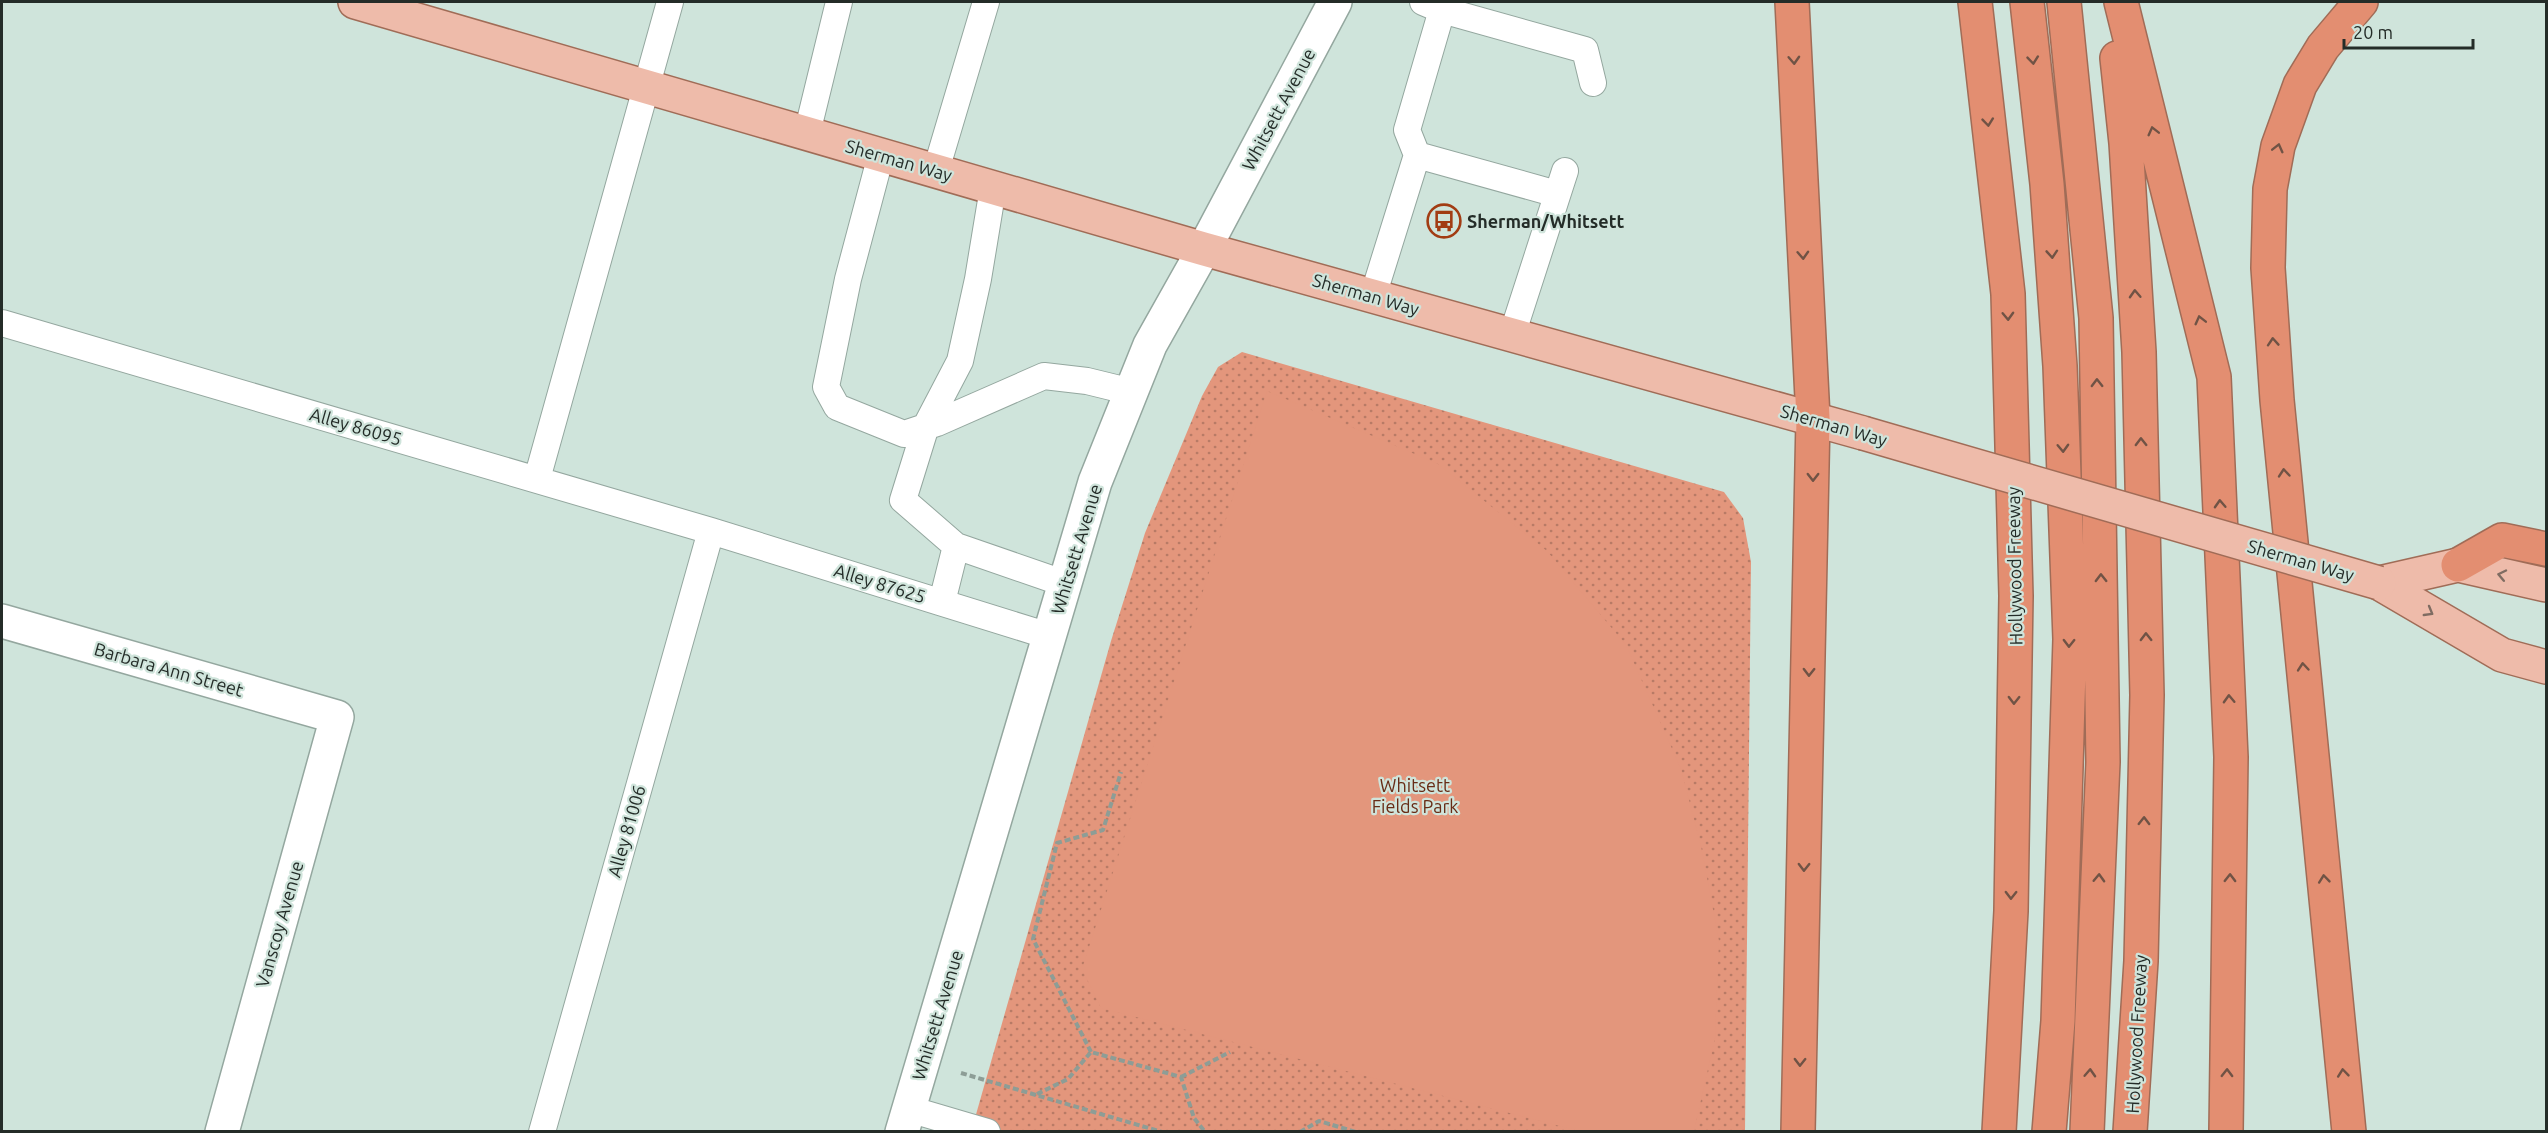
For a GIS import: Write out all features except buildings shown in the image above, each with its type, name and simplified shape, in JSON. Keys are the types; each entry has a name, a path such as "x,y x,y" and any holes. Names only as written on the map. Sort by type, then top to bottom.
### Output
{"highway":[{"path":"1791,2 1813,418 1798,1131"},
{"name":"Hollywood Freeway","path":"1975,2 2008,294 2016,596 2011,911 1999,1131"},
{"path":"2026,2 2046,184 2060,366 2070,639 2058,1022 2049,1131"},
{"path":"2064,2 2096,330 2103,762 2087,1131"},
{"name":"Hollywood Freeway","path":"2111,2 2126,143 2139,352 2147,695 2141,961 2130,1131"},
{"path":"2121,2 2214,377 2231,757 2226,1131"},
{"path":"2349,1131 2277,400 2268,268 2270,189 2278,146 2300,85 2323,47 2361,2"},
{"path":"2458,565 2502,540 2547,549"}],"main road":[{"name":"Sherman Way","path":"355,2 418,10 647,86 993,188 1813,418 2379,583 2502,655 2547,667"},
{"name":"Whitsett Avenue","path":"906,1120 1095,482 1150,345 1204,249 1335,2"},
{"name":"Sherman Way","path":"2379,583 2458,565 2547,585"},
{"name":"Barbara Ann Street","path":"2,621 337,717"},
{"name":"Vanscoy Avenue","path":"222,1131 337,717"}],"lane":[{"path":"537,479 670,2"},
{"path":"807,133 839,2"},
{"path":"936,170 986,2"},
{"path":"1373,296 1417,155 1407,130 1433,6 1585,50 1593,83"},
{"path":"881,155 848,279 825,387 837,407 904,434 1044,376 1087,381 1132,392"},
{"path":"1417,155 1561,182 1512,335"},
{"path":"993,188 978,279 960,361 926,426 903,500 956,546 1066,584"},
{"name":"Alley 86095","path":"2,322 711,531"},
{"name":"Alley 87625","path":"711,531 1049,636"},
{"name":"Alley 81006","path":"542,1131 711,531"},
{"path":"942,602 956,546"},
{"path":"906,1120 987,1131"}],"path":[{"path":"1121,772 1103,830 1057,843 1033,939 1091,1052 1181,1077 1230,1052"},
{"path":"1036,1095 1068,1079 1091,1052"},
{"path":"923,1062 1162,1131"},
{"path":"1181,1077 1194,1118 1205,1131"},
{"path":"1300,1131 1319,1121 1356,1131"}],"green space":[{"name":"Whitsett Fields Park","path":"1242,352 1724,492 1743,518 1751,562 1745,1131 971,1132 1111,641 1145,533 1202,396 1218,367"},
{"name":"Whitsett Fields Park","path":"1267,391 1438,464 1547,551 1626,645 1681,769 1701,846 1719,941 1715,1038 1694,1131 1579,1131 1101,1008 1082,969"}],"place":[{"name":"Sherman/Whitsett","path":"1444,221"}]}
